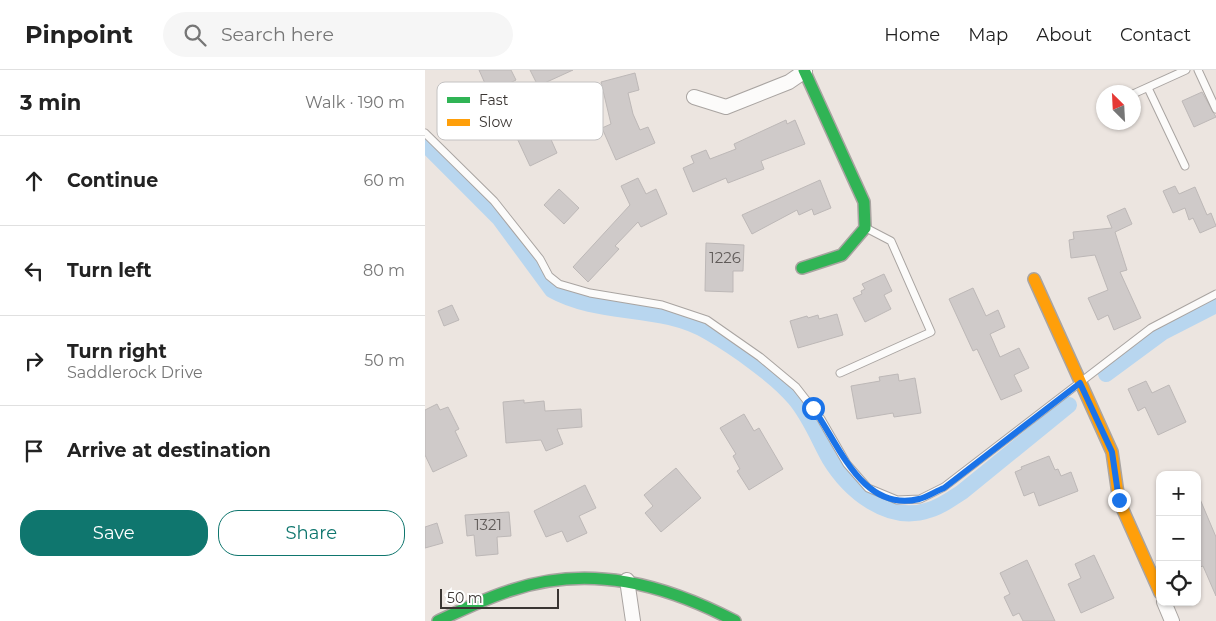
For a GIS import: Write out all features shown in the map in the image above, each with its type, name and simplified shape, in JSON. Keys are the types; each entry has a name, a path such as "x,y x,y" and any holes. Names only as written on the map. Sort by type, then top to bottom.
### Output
{"street":[{"path":"694,97 726,108 789,82 805,71 864,202 865,228 842,256 802,268"},
{"path":"1034,279 1112,452 1119,500 1156,584"},
{"path":"438,621 494,597 538,583 582,578 627,580 664,588 682,594 735,621"},
{"path":"627,580 633,621"},
{"path":"1166,606 1172,621"}],"lane":[{"path":"1141,91 1186,70"},
{"path":"1198,70 1216,109"},
{"path":"1148,88 1185,166"},
{"path":"425,133 461,167 514,224 540,259 549,276 559,284 576,290 645,301 707,320 743,344 796,387 821,419 855,474 868,488 888,498 897,500 920,499 944,488 1151,328 1216,294"},
{"path":"840,373 931,332 891,241 865,228"}],"building":[{"path":"479,70 511,70 516,80 512,82 484,82"},
{"path":"530,70 573,70 547,82 536,82"},
{"path":"635,73 639,90 628,93 633,114 640,130 648,127 655,143 616,160 603,130 603,128 611,124 603,90 603,82 601,82"},
{"path":"1202,92 1216,117 1194,127 1182,101"},
{"path":"786,120 787,124 795,120 805,144 761,161 764,169 728,183 726,178 693,192 683,168 694,163 691,156 706,150 710,159 736,149 734,144"},
{"path":"518,140 551,140 557,153 530,166"},
{"path":"638,178 646,194 656,189 667,214 641,227 638,222 615,246 619,249 588,282 573,267 630,205 621,186"},
{"path":"820,180 831,208 814,215 812,209 799,215 797,210 752,234 742,215"},
{"path":"1175,186 1179,194 1195,187 1207,215 1211,213 1216,226 1200,233 1193,218 1189,220 1185,208 1173,213 1163,191"},
{"path":"559,189 579,208 564,224 544,205"},
{"path":"1125,208 1132,224 1115,232 1127,270 1120,272 1141,318 1114,330 1108,315 1098,320 1088,298 1108,290 1095,255 1071,258 1069,240 1074,239 1073,232 1112,228 1107,216"},
{"path":"706,243 744,245 743,271 733,271 733,292 705,291"},
{"path":"884,274 892,291 884,295 891,309 865,322 853,298 862,294 861,291 865,289 862,284"},
{"path":"973,288 986,316 998,310 1005,327 990,334 1000,357 1019,348 1029,368 1014,375 1022,391 1001,400 977,349 973,351 949,299"},
{"path":"452,305 459,320 444,326 438,311"},
{"path":"837,314 843,335 798,348 790,321 807,316 808,318 818,315 819,319"},
{"path":"898,374 899,381 915,378 921,413 894,417 893,413 857,419 851,386 880,381 879,377"},
{"path":"1146,381 1152,393 1169,385 1186,422 1158,435 1145,407 1138,411 1128,389"},
{"path":"524,400 524,403 544,401 545,411 581,409 582,427 557,429 563,444 546,451 541,440 506,443 503,402"},
{"path":"437,404 440,410 448,407 459,429 455,431 467,456 433,472 425,455 425,410"},
{"path":"744,414 754,431 759,428 783,469 749,490 737,471 740,469 733,456 736,454 720,428"},
{"path":"1049,456 1055,470 1058,469 1061,476 1071,472 1078,491 1039,506 1034,492 1024,496 1015,472 1022,469 1021,467"},
{"path":"676,468 701,498 661,532 645,513 653,506 644,495"},
{"path":"585,485 596,508 579,516 587,533 567,542 562,531 546,537 534,511"},
{"path":"1201,501 1216,537 1216,596 1203,566 1201,567"},
{"path":"509,512 511,536 497,537 498,554 476,556 474,535 467,536 465,515"},
{"path":"437,523 443,543 425,548 425,527"},
{"path":"1094,555 1114,598 1081,613 1068,584 1081,578 1075,564"},
{"path":"1027,560 1055,621 1023,621 1019,613 1013,616 1004,597 1010,594 1000,573"}],"waterway":[{"path":"425,144 499,218 552,290 590,304 671,317 690,323 730,346 787,390 805,413 837,470 859,493 871,502 885,508 899,512 914,513 942,505 962,492 1069,405"},
{"path":"1106,374 1163,332 1216,305"}],"traffic: fast":[{"path":"802,268 842,255 865,228 864,202 804,70"},
{"path":"438,621 483,600 512,590 541,582 570,579 598,579 654,588 681,597 735,621"}],"traffic: slow":[{"path":"1034,279 1112,452 1119,501 1156,584"}],"route":[{"path":"813,408 847,464 860,481 868,488 888,498 910,500 920,499 944,488 1007,436 1080,383 1112,452 1119,500"}]}
